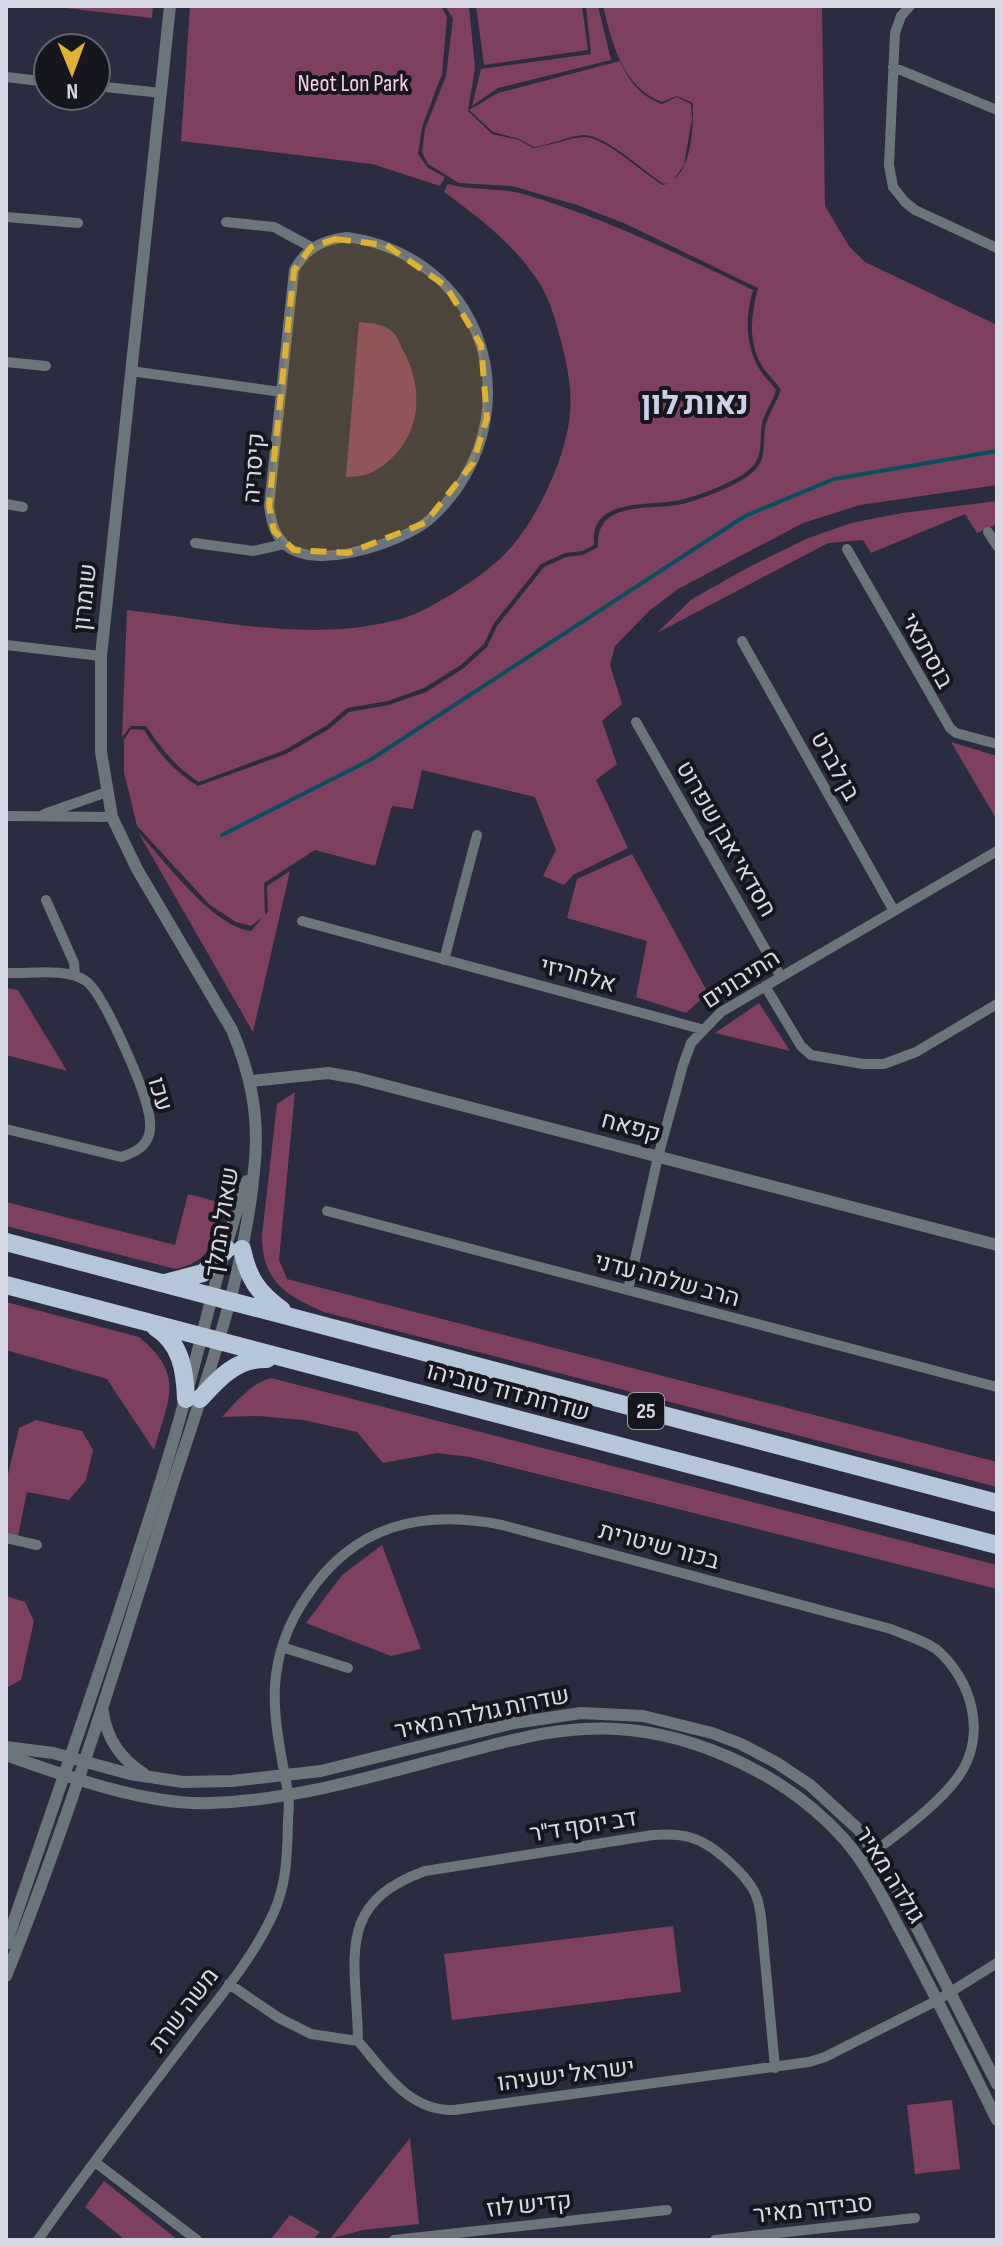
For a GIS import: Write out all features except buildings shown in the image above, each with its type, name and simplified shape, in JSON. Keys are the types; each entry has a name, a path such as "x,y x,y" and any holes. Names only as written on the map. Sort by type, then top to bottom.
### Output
{"highway":[{"name":"שדרות דוד טוביהו","path":"6,1242 996,1503"},
{"path":"162,1283 203,1273 235,1249 257,1290 295,1318"},
{"name":"שדרות דוד טוביהו","path":"6,1285 997,1545"},
{"path":"145,1321 165,1333 175,1347 193,1399 246,1361 262,1358 297,1361"}],"street":[{"name":"שומרון","path":"170,6 101,656 101,752 112,817 137,869 232,1030 251,1081 256,1127 255,1159"},
{"path":"910,6 897,24 889,165 891,180 896,192 915,210 997,248"},
{"path":"893,67 997,110"},
{"path":"6,77 32,80"},
{"path":"112,88 161,93"},
{"path":"6,217 78,223"},
{"path":"195,543 253,551 284,544 307,553 348,553 399,538 425,523 444,505 473,463 487,418 487,370 472,322 446,286 425,268 386,245 347,237 311,247 274,227 226,222"},
{"name":"קיסריה","path":"284,544 274,531 269,506 294,270 311,247"},
{"path":"6,362 46,366"},
{"path":"131,371 281,392"},
{"path":"6,504 23,507"},
{"path":"988,532 997,546"},
{"name":"בוסתנאי","path":"847,549 950,728 956,733 997,744"},
{"name":"בן לברט","path":"742,641 894,911"},
{"path":"6,645 101,656"},
{"name":"חסדאי אבן שפרוט","path":"636,722 781,977"},
{"path":"35,817 107,792"},
{"path":"6,816 112,817"},
{"path":"444,960 477,835"},
{"name":"התיבונים","path":"628,1290 658,1157 683,1065 691,1043 701,1029 721,1012 997,851"},
{"name":"עכו","path":"6,1129 121,1157 134,1153 144,1145 149,1135 144,1097 104,1005 87,982 75,975 74,963 46,900"},
{"name":"אלחריזי","path":"302,921 701,1029"},
{"path":"6,973 75,975"},
{"path":"765,986 801,1046 811,1055 863,1064 884,1064 916,1052 997,1004"},
{"name":"קפאח","path":"251,1081 328,1073 357,1078 997,1245"},
{"name":"שאול המלך","path":"6,1976 103,1708 222,1299 255,1159"},
{"name":"הרב שלמה עדני","path":"327,1211 997,1387"},
{"name":"שאול המלך","path":"211,1338 235,1249"},
{"name":"שאול המלך","path":"6,1944 193,1399"},
{"name":"בכור שיטרית","path":"284,1776 275,1706 276,1675 282,1647 295,1614 321,1575 335,1561 375,1533 397,1524 456,1518 502,1525 891,1629 932,1647 960,1674 969,1694 973,1732 970,1752 961,1774 945,1793 860,1861"},
{"path":"6,1538 37,1545"},
{"path":"282,1647 348,1668"},
{"path":"103,1708 107,1732 113,1745 121,1756 150,1778"},
{"name":"שדרות גולדה מאיר","path":"6,1747 53,1753 150,1778 195,1782 284,1776 352,1765 514,1723 581,1713 643,1716 712,1733 777,1763 810,1785 859,1830 896,1887 997,2084"},
{"name":"גולדה מאיר","path":"289,1796 517,1739 582,1729 640,1732 701,1747 734,1759 800,1798 846,1841 882,1895 997,2120"},
{"path":"6,1755 64,1774 168,1801 210,1804 289,1796"},
{"name":"משה שרת","path":"38,2240 265,1931 287,1874 289,1796 284,1776"},
{"name":"דב יוסף ד\"ר","path":"358,2041 354,1940 360,1922 387,1889 425,1871 670,1834 700,1841 723,1857 744,1877 757,1896 775,2068"},
{"name":"ישראל ישעיהו","path":"358,2041 374,2063 404,2093 441,2110 775,2068 825,2057 936,2001 997,1963"},
{"path":"229,1984 279,2018 311,2034 358,2041"},
{"path":"95,2162 197,2240"},
{"name":"קדיש לוז","path":"394,2240 667,2210"},
{"name":"סבידור מאיר","path":"715,2240 915,2218"}],"highlighted area":[{"path":"335,239 386,245 446,286 481,345 487,418 473,463 425,523 348,553 294,550 274,531 269,506 294,270 311,247"}],"green space":[{"path":"48,6 153,6 152,18"},
{"name":"Neot Lon Park","path":"190,6 441,6 447,17 442,74 422,127 418,154 428,168 445,177 440,186 372,164 181,141"},
{"path":"445,6 469,6 475,68 468,111 492,134 519,140 533,148 577,138 592,138 613,149 663,185 680,173 686,162 693,103 677,96 662,102 638,86 621,63 603,6 822,6 825,206 849,246 865,262 997,325 997,485 860,505 803,523 678,589 649,611 615,646 610,665 622,704 602,721 617,764 596,780 628,848 573,875 564,885 543,876 556,850 535,797 422,770 413,809 392,806 375,866 315,850 264,883 265,915 268,912 267,886 290,871 253,1032 138,832 190,890 221,918 251,931 263,917 251,926 236,922 210,905 137,826 124,772 124,740 131,729 144,730 168,761 198,786 286,754 329,729 349,712 389,705 426,692 464,668 487,647 497,626 544,567 598,547 599,532 614,515 638,508 685,503 718,492 755,470 762,459 766,423 781,390 764,369 755,350 752,319 758,288 626,224 577,205 512,186 459,183 428,164 422,152 425,129 446,76 453,18"},
{"path":"476,6 582,6 588,50 484,65"},
{"path":"586,6 598,6 611,60 498,88 472,106 481,69 591,54"},
{"path":"620,61 631,81 647,97 662,104 677,97 691,104 692,119 684,165 672,182 664,184 613,147 592,136 583,135 534,147 493,132 469,110 498,93"},
{"path":"448,184 517,193 556,204 642,238 753,290 748,320 751,351 760,370 776,390 763,420 759,456 747,471 708,491 680,500 639,504 611,511 601,518 595,529 594,545 541,564 494,623 484,644 461,665 424,688 388,701 347,708 327,725 285,750 199,782 170,757 146,726 131,726 122,737 127,610 296,630 364,627 404,618 452,594 501,558 537,510 556,470 568,430 570,394 565,358 550,304 544,290 509,245 444,192"},
{"path":"359,322 382,326 395,335 410,365 416,410 407,439 386,463 367,474 346,477"},
{"path":"997,501 997,524 977,533 965,514 871,553 863,540 828,543 657,633 692,599 806,539 851,523"},
{"path":"951,742 997,756 997,820"},
{"path":"632,854 708,993 686,1013 636,997 647,941 567,918 577,879"},
{"path":"6,988 18,990 67,1071 6,1055"},
{"path":"759,1003 790,1051 715,1033"},
{"path":"295,1092 279,1260 287,1279 997,1462 997,1487 324,1312 298,1299 271,1275 263,1251 262,1235 277,1104"},
{"path":"188,1194 226,1204 212,1246 198,1260 176,1269 6,1226 6,1202 175,1245"},
{"path":"6,1302 139,1337 154,1351 168,1376 169,1389 154,1450 107,1379 6,1350"},
{"path":"271,1378 993,1564 997,1566 997,1589 470,1457 437,1453 383,1463 357,1432 303,1420 222,1417 250,1389"},
{"path":"36,1420 82,1431 93,1450 86,1480 69,1500 27,1492 17,1541 6,1538 6,1483 19,1428"},
{"path":"382,1545 421,1649 391,1656 306,1623 342,1575"},
{"path":"6,1596 25,1602 34,1621 21,1680 6,1688"},
{"path":"673,1926 681,1992 452,2020 444,1954"},
{"path":"952,2100 960,2169 915,2174 907,2105"},
{"path":"410,2138 419,2224 363,2230 330,2239"},
{"path":"104,2181 178,2240 125,2240 85,2207"},
{"path":"290,2215 320,2232 313,2240 270,2240"}],"waterway":[{"path":"222,835 370,760 745,516 834,479 997,451"}],"district":[{"name":"נאות לון","path":"695,404"}]}
